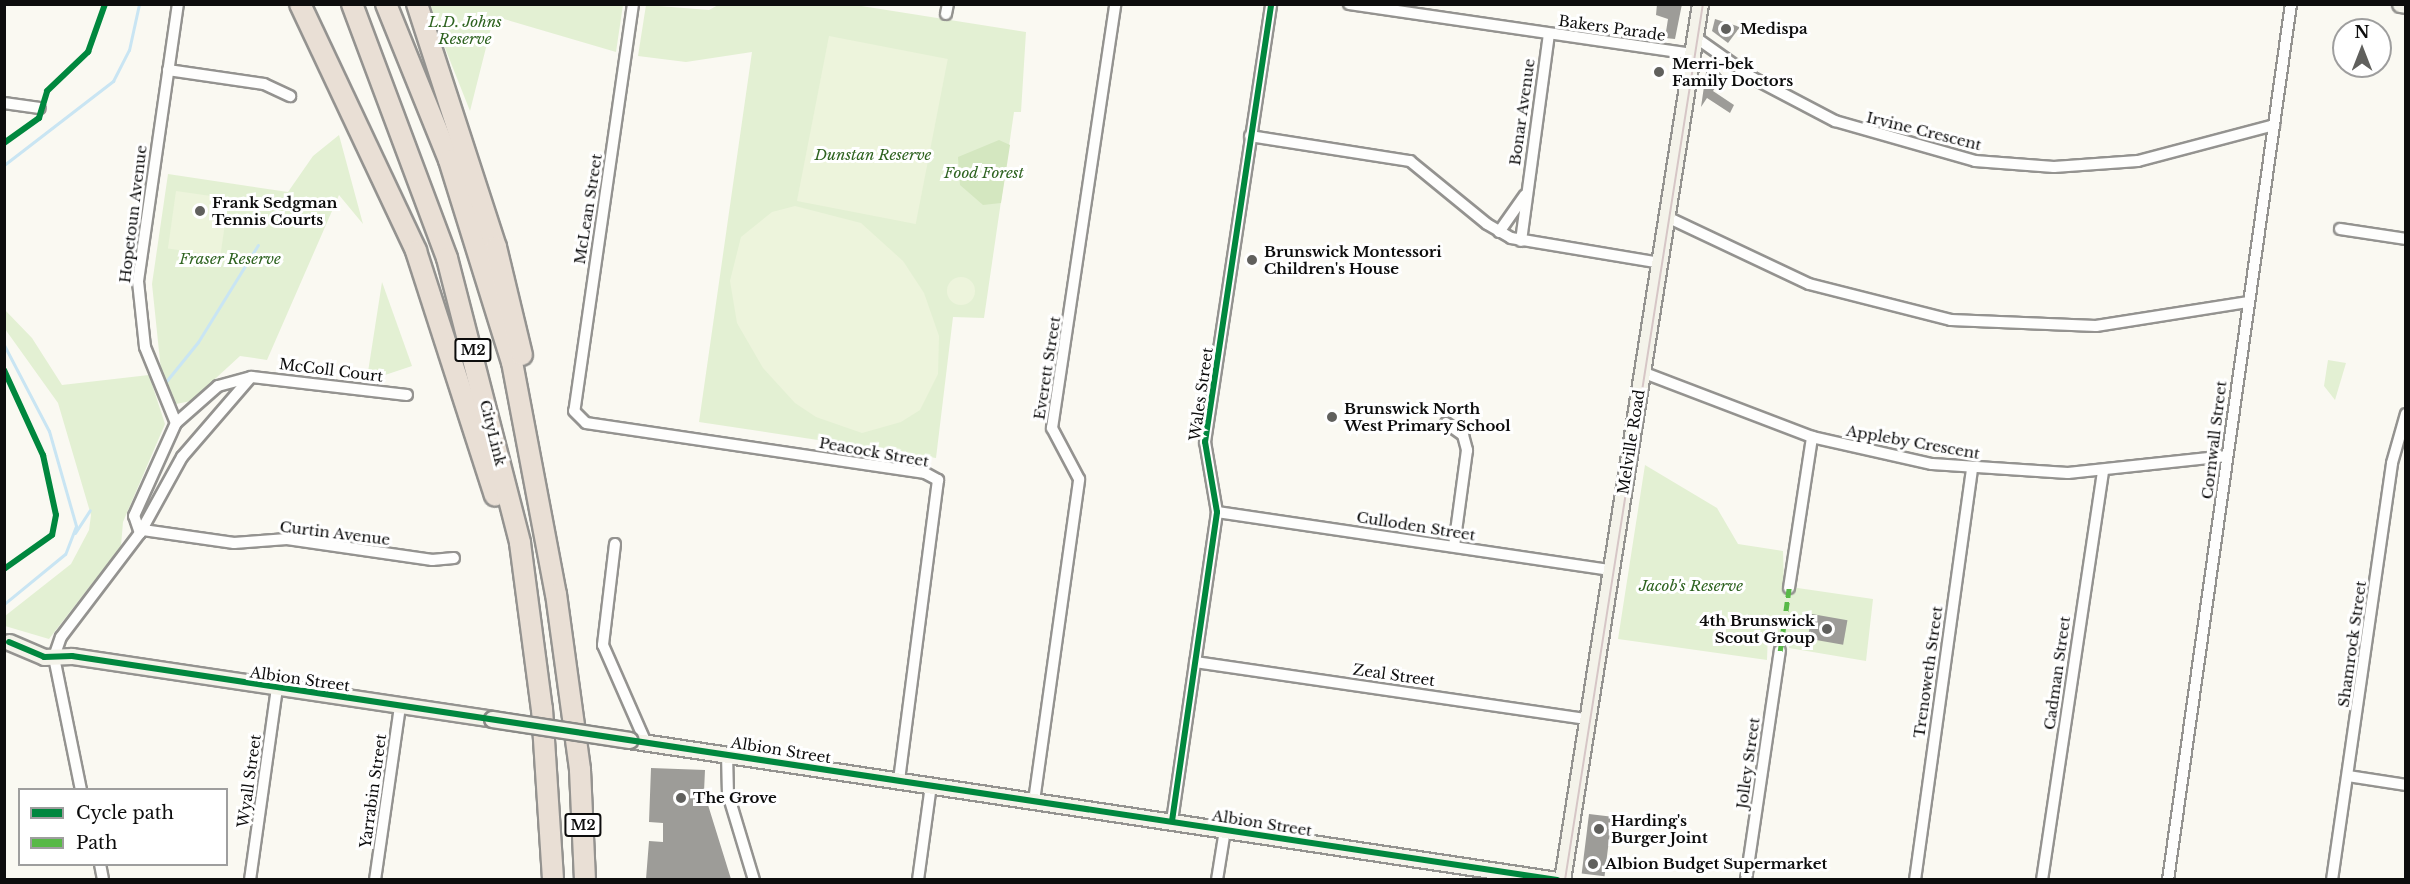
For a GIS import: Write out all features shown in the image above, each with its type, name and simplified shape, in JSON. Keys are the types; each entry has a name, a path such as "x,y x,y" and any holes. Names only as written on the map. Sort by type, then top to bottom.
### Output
{"highway":[{"path":"300,4 393,196 435,303 531,626"},
{"name":"CityLink","path":"352,4 447,258 520,543 531,626 553,879"},
{"name":"M2","path":"386,4 450,160 491,286 544,517 580,770 585,879"},
{"path":"417,4 517,327 544,517"}],"street":[{"name":"Hopetoun Avenue","path":"176,423 153,373 138,281 178,4"},
{"name":"McLean Street","path":"576,417 633,4"},
{"name":"Everett Street","path":"1034,801 1079,478 1052,428 1115,4"},
{"name":"Wales Street","path":"1172,821 1217,512 1205,442 1271,4"},
{"name":"Bakers Parade","path":"1349,4 1692,54"},
{"name":"Melville Road","path":"1562,879 1700,4"},
{"name":"Cornwall Street","path":"2168,879 2247,302 2291,4"},
{"path":"2400,4 2406,5"},
{"name":"Bonar Avenue","path":"1521,241 1549,34"},
{"name":"Irvine Crescent","path":"1695,37 1752,78 1835,122 1975,161 2054,167 2138,161 2274,125"},
{"path":"168,70 264,84 290,96"},
{"path":"4,103 40,108"},
{"path":"1250,136 1410,161 1499,232 1521,241 1660,262"},
{"name":"Bonar Avenue","path":"1499,232 1526,194"},
{"path":"1667,217 1809,284 1951,320 2096,326 2247,302"},
{"path":"2340,229 2406,239"},
{"name":"Appleby Crescent","path":"1642,372 1812,437 1972,469 2103,472 2227,456"},
{"path":"141,531 134,516 176,423 218,386 252,377"},
{"path":"81,788 55,653 141,531 182,456 252,377"},
{"name":"McColl Court","path":"252,377 407,395"},
{"name":"Shamrock Street","path":"2332,879 2392,462 2406,414"},
{"name":"Peacock Street","path":"576,417 586,423 925,473 938,480 899,781"},
{"path":"1446,423 1462,435 1467,450 1454,546"},
{"path":"1789,588 1812,437"},
{"name":"Trenoweth Street","path":"1915,879 1972,469"},
{"name":"Cadman Street","path":"2042,879 2103,472"},
{"name":"Culloden Street","path":"1217,512 1611,570"},
{"name":"Curtin Avenue","path":"141,531 234,543 287,540 432,560 454,558"},
{"path":"615,544 603,645 646,743"},
{"name":"Albion Street","path":"7,641 72,656 1557,879"},
{"name":"Jolley Street","path":"1746,879 1780,651"},
{"name":"Zeal Street","path":"1195,662 1587,719"},
{"name":"Wyall Street","path":"250,879 277,687"},
{"name":"Yarrabin Street","path":"375,879 400,706"},
{"path":"727,754 728,794 754,879"},
{"path":"2348,776 2406,785"},
{"path":"918,879 931,785"},
{"path":"1217,879 1225,830"}],"green space":[{"name":"Dunstan Reserve","path":"720,4 855,5 1026,32 1021,112 1014,112 984,318 953,317 936,458 699,422 752,52 686,62 638,56 646,5 709,10"},
{"name":"L.D. Johns Reserve","path":"428,5 623,5 616,52 494,16 470,111"},
{"path":"829,36 948,59 916,224 797,201"},
{"name":"Fraser Reserve","path":"339,135 363,224 339,195 267,360 240,356 191,401 176,404 162,380 152,284 168,174 288,192 313,156"},
{"name":"Food Forest","path":"999,140 1010,145 1001,203 983,205 960,185 958,157"},
{"name":"Frank Sedgman Tennis Courts","path":"176,191 228,198 220,256 168,248"},
{"path":"795,206 861,223 903,261 924,293 939,336 938,374 920,410 901,422 862,433 816,417 795,403 763,368 737,323 730,281 741,237 772,212"},
{"path":"961,277 971,281 975,291 971,301 961,305 951,301 947,291 951,281"},
{"path":"382,282 412,366 385,375 368,372"},
{"path":"4,309 32,338 62,385 149,375 165,424 123,522 121,546 49,639 5,626 5,616 71,564 89,530 91,515 58,403 5,329"},
{"path":"2328,360 2346,363 2335,400 2324,386"},
{"name":"Jacob's Reserve","path":"1645,465 1717,508 1738,544 1783,551 1784,586 1873,599 1866,661 1789,648 1791,635 1768,633 1767,660 1618,639"}],"building":[{"path":"1657,4 1682,4 1675,39 1665,38 1668,19 1656,15"},
{"name":"Medispa","path":"1715,19 1740,27 1728,43 1712,31"},
{"path":"1708,59 1723,76 1713,91 1734,105 1730,113 1707,98 1701,107"},
{"name":"4th Brunswick Scout Group","path":"1812,614 1847,620 1843,645 1808,639"},
{"path":"651,768 705,770 704,792 731,879 646,879 649,841 663,842 663,823 649,822"},
{"path":"1589,814 1612,817 1605,876 1582,874"}],"waterway":[{"path":"4,165 113,81 129,50 139,4"},
{"path":"164,384 198,342 258,245"},
{"path":"4,345 49,431 76,526 65,554 4,604"},
{"path":"75,533 90,510"}],"tram line":[{"path":"1565,880 1703,4"}],"marked path":[{"path":"1780,651 1789,588"}],"cycle path":[{"path":"4,143 39,118 47,91 88,52 105,4"},
{"path":"1172,821 1217,512 1205,442 1271,4"},
{"path":"4,370 43,455 56,515 52,535 4,569"},
{"path":"9,642 44,657 72,656 1557,880"}],"place":[{"name":"Medispa","path":"1726,29"},
{"name":"Merri-bek Family Doctors","path":"1659,72"},
{"name":"Frank Sedgman Tennis Courts","path":"200,211"},
{"name":"Brunswick Montessori Children's House","path":"1252,260"},
{"name":"Brunswick North West Primary School","path":"1332,417"},
{"name":"4th Brunswick Scout Group","path":"1827,629"},
{"name":"The Grove","path":"681,798"},
{"name":"Harding's Burger Joint","path":"1599,829"},
{"name":"Albion Budget Supermarket","path":"1593,864"}]}
